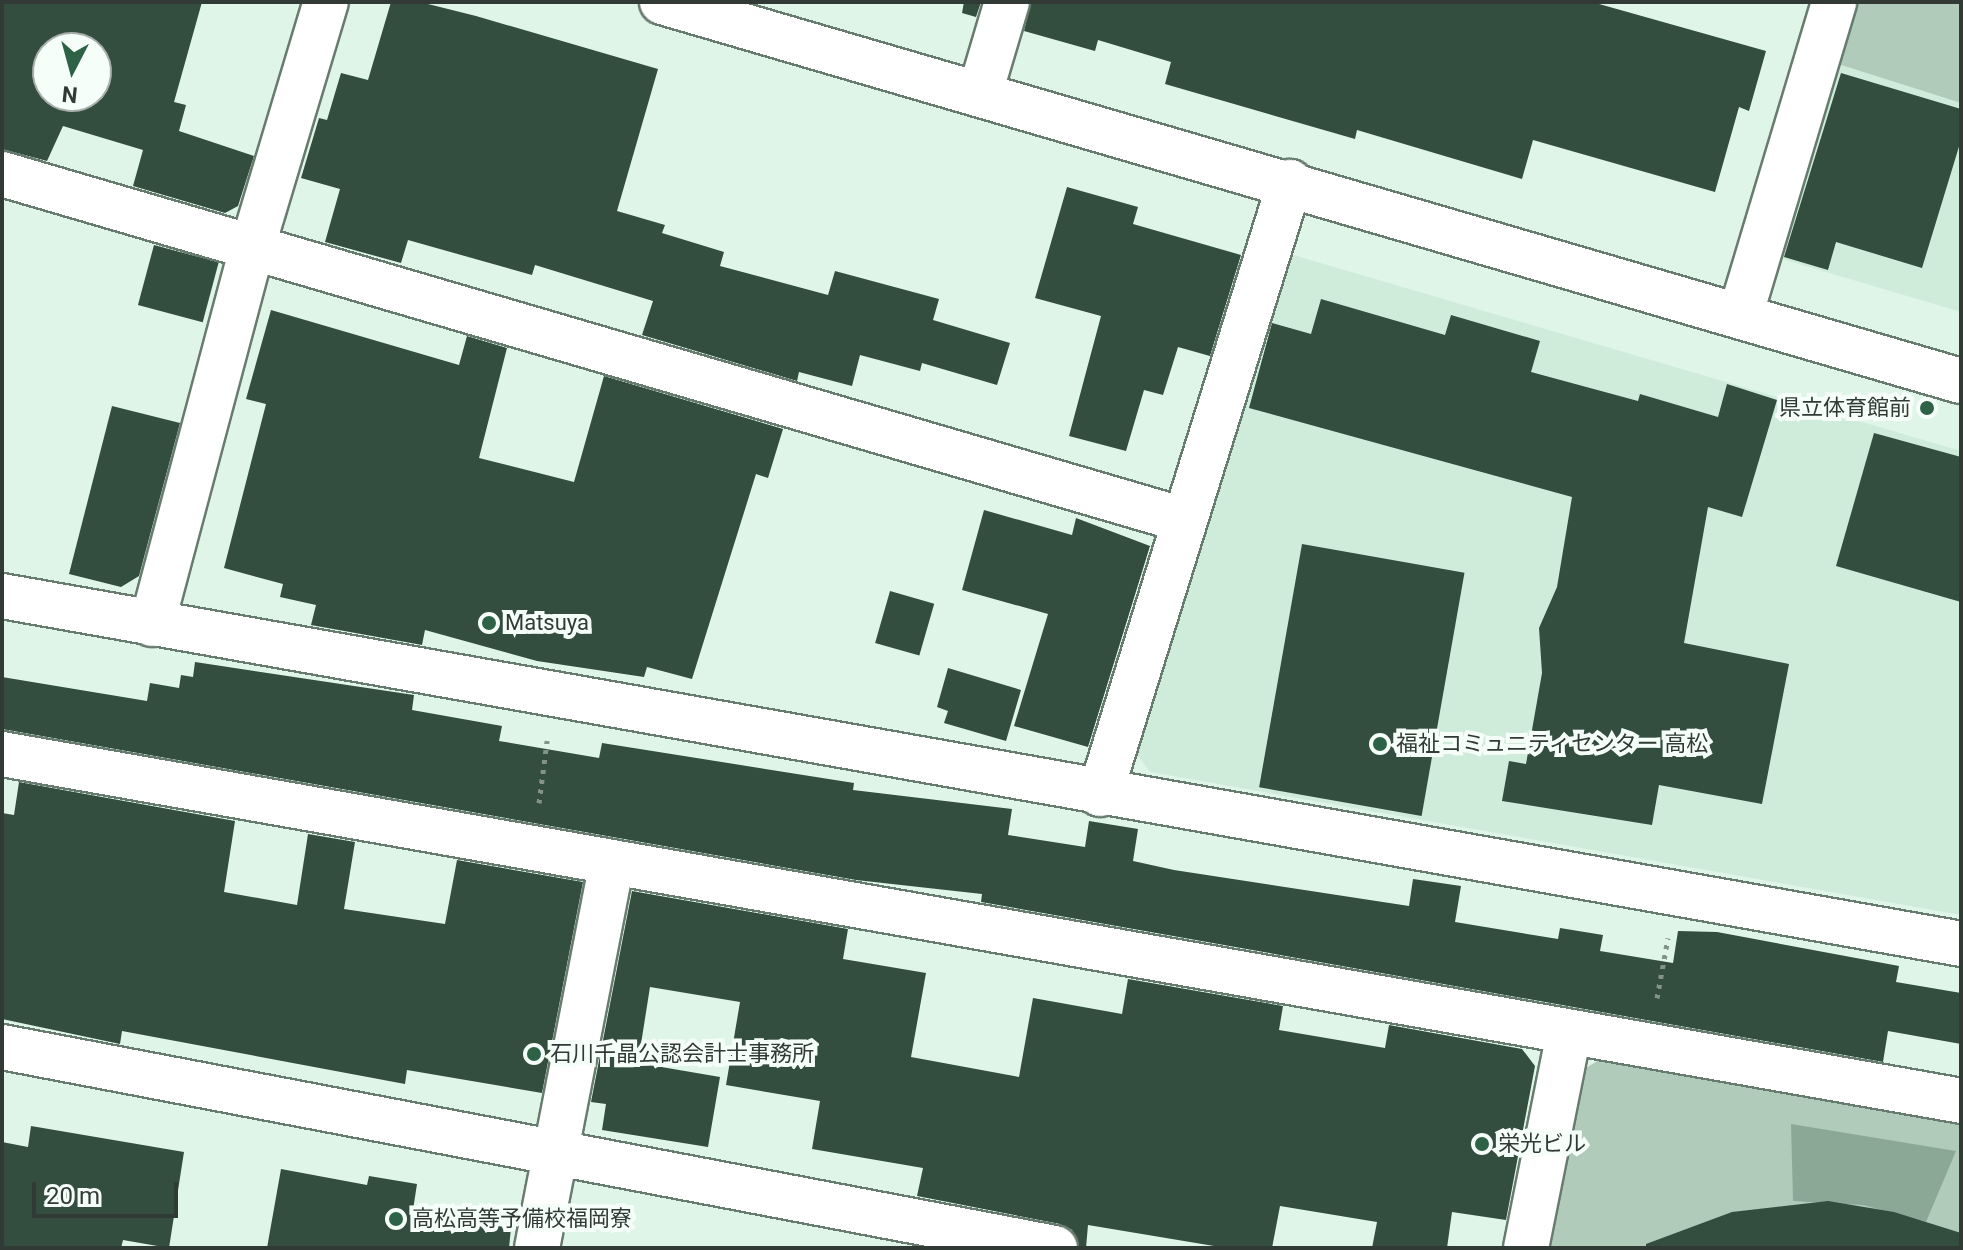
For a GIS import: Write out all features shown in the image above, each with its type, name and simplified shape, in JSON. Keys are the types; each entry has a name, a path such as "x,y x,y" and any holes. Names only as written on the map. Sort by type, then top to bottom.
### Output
{"street":[{"path":"152,624 252,248 326,2"},
{"path":"662,2 1290,182 1961,381"},
{"path":"980,93 1007,2"},
{"path":"1740,316 1834,2"},
{"path":"2,174 1184,520"},
{"path":"1100,794 1290,182"},
{"path":"2,596 1100,794 1961,944"},
{"path":"2,754 1961,1101"},
{"path":"537,1248 612,862"},
{"path":"1526,1248 1569,1032"},
{"path":"2,1047 1055,1248"}],"path":[{"path":"533,847 553,693"},
{"path":"1648,1047 1676,894"}],"shaded area":[{"path":"1858,2 1961,2 1961,103 1838,64"},
{"path":"1838,64 1961,103 1961,312 1782,259"},
{"path":"1290,254 1961,451 1961,915 1150,772 1135,752"},
{"path":"1602,1058 1961,1119 1961,1248 1549,1248 1581,1071"},
{"path":"1791,1124 1956,1151 1926,1222 1863,1205 1793,1201"}],"building":[{"path":"2,2 202,2 174,102 186,105 179,131 254,156 238,206 225,213 133,186 143,150 63,126 47,161 2,149"},
{"path":"391,2 420,2 476,16 658,69 617,211 665,225 662,233 724,252 720,266 828,295 835,271 939,299 933,320 1010,343 997,385 922,363 920,371 860,355 852,386 799,372 797,381 642,335 653,301 535,265 532,275 408,240 401,263 325,242 340,189 301,178 319,118 327,120 341,73 368,80"},
{"path":"964,2 981,2 976,17 962,13"},
{"path":"1031,2 1592,2 1766,51 1749,111 1739,107 1715,192 1533,140 1522,179 1357,130 1355,139 1165,84 1171,62 1098,40 1095,51 1024,31"},
{"path":"1841,73 1961,109 1961,140 1922,268 1836,242 1828,270 1784,257"},
{"path":"1067,187 1138,207 1133,224 1241,255 1210,356 1178,347 1163,395 1144,390 1126,451 1069,436 1101,316 1035,298"},
{"path":"154,245 219,262 203,322 138,305"},
{"path":"1321,299 1445,335 1451,315 1540,341 1531,372 1638,401 1640,394 1718,417 1727,384 1777,400 1742,517 1708,507 1684,643 1789,664 1762,804 1659,785 1652,825 1502,801 1509,761 1526,764 1542,673 1539,628 1557,587 1572,497 1249,408 1272,323 1311,334"},
{"path":"271,310 459,365 467,336 507,348 479,458 574,482 604,376 783,429 768,478 756,474 692,679 647,667 644,677 537,661 425,630 422,645 311,625 316,605 280,597 283,584 224,568 266,404 246,399"},
{"path":"112,406 180,423 139,576 121,587 69,574"},
{"path":"1874,433 1961,457 1961,602 1836,566"},
{"path":"984,510 1072,535 1076,518 1150,546 1088,747 1014,726 1048,614 962,590"},
{"path":"1302,544 1464,573 1422,816 1259,787"},
{"path":"890,591 934,604 919,656 875,643"},
{"path":"195,662 414,695 412,710 502,726 499,741 599,758 602,743 854,783 853,790 1012,809 1008,835 1085,847 1089,821 1138,829 1133,861 1174,870 1409,906 1413,879 1461,886 1455,922 1558,939 1560,928 1603,935 1600,951 1673,963 1678,931 1717,932 1899,966 1896,982 1961,993 1961,1044 1888,1031 1883,1062 981,902 982,894 856,880 2,729 2,677 147,701 150,683 179,688 181,675 193,677"},
{"path":"948,668 1021,690 1006,741 944,723 948,711 937,707"},
{"path":"19,782 235,821 224,892 297,905 308,834 355,842 344,909 445,924 457,860 583,882 542,1093 407,1070 405,1084 122,1031 120,1044 2,1019 2,813 14,815"},
{"path":"632,891 848,929 843,959 926,973 911,1057 1019,1077 1033,998 1122,1014 1128,979 1283,1006 1279,1030 1385,1048 1389,1025 1522,1049 1535,1066 1506,1220 1452,1212 1447,1248 1372,1248 1377,1222 1280,1206 1272,1248 1226,1248 1088,1225 1086,1248 1079,1248 1072,1230 1060,1224 917,1196 923,1168 812,1149 820,1101 726,1085 740,1002 650,987 638,1063 720,1077 708,1147 602,1130 606,1104 591,1102"},
{"path":"31,1126 184,1152 169,1248 123,1240 121,1248 2,1248 2,1142 28,1147"},
{"name":"高松高等予備校福岡寮","path":"281,1169 367,1185 369,1176 417,1184 413,1210 511,1228 509,1248 267,1248"},
{"path":"1828,1201 1894,1212 1961,1233 1961,1248 1646,1248 1646,1244 1732,1212"}],"place":[{"name":"県立体育館前","path":"1927,408"},
{"name":"Matsuya","path":"489,623"},
{"name":"福祉コミュニティセンター 高松","path":"1380,744"},
{"name":"石川千晶公認会計士事務所","path":"534,1054"},
{"name":"栄光ビル","path":"1482,1144"},
{"name":"高松高等予備校福岡寮","path":"396,1219"}]}
